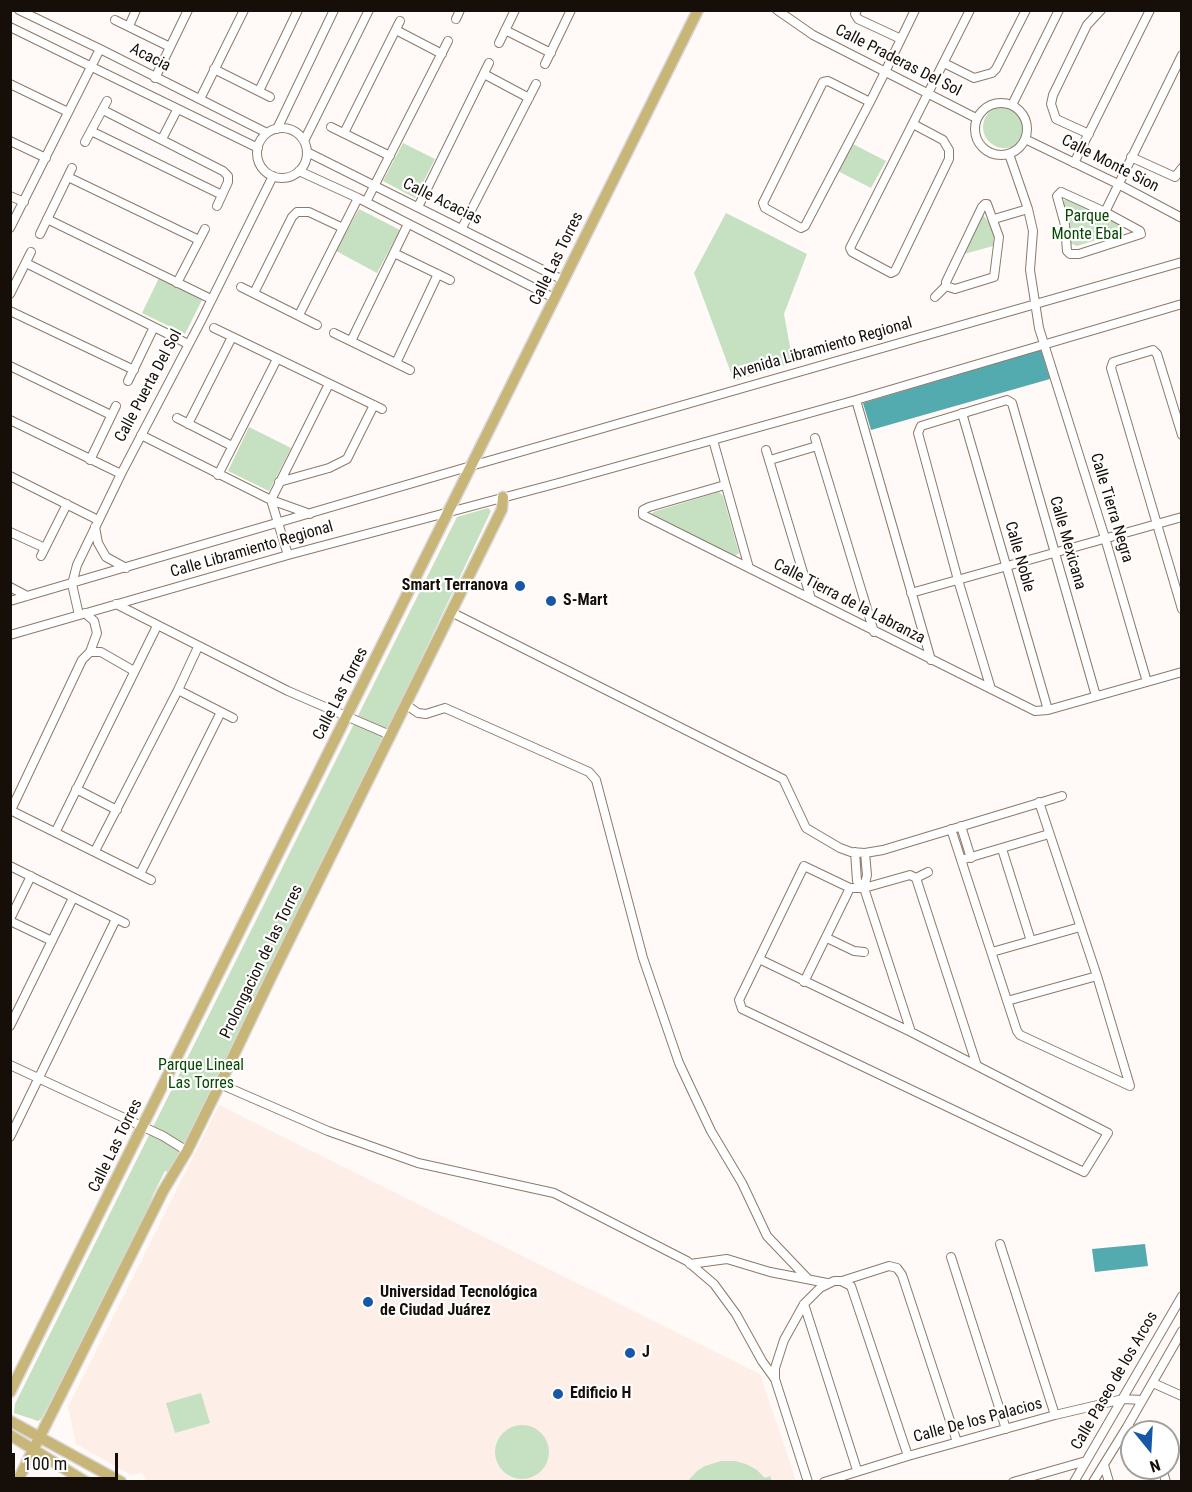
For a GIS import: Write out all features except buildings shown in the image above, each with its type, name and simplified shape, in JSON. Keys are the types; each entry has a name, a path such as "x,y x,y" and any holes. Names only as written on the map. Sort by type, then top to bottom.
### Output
{"main road":[{"name":"Calle Las Torres","path":"10,1392 698,10"},
{"name":"Prolongacion de las Torres","path":"17,1482 164,1191 187,1151 502,509 503,497"},
{"path":"10,1421 121,1482"},
{"path":"10,1435 86,1482"}],"street":[{"path":"129,27 136,10"},
{"path":"155,78 188,10"},
{"path":"200,99 244,10"},
{"path":"259,91 298,10"},
{"path":"277,129 334,10"},
{"path":"304,141 369,10"},
{"path":"498,43 515,10"},
{"path":"545,64 571,10"},
{"name":"Calle Praderas Del Sol","path":"777,10 813,35 886,70 976,118"},
{"path":"857,10 855,14 858,19 901,39"},
{"path":"870,102 828,81 823,82 763,203 765,208 803,227 870,102 915,10"},
{"path":"914,124 943,140 949,150 949,159 891,273 852,252 850,248 970,10"},
{"path":"944,63 974,78 992,73 1026,10"},
{"path":"1012,105 1059,10"},
{"path":"1089,134 1056,119 1051,104 1053,95 1087,25 1101,10"},
{"path":"1074,163 1150,10"},
{"name":"Acacia","path":"21,11 267,133"},
{"path":"115,20 170,47"},
{"path":"344,133 400,21"},
{"path":"10,27 258,148"},
{"path":"396,30 442,54"},
{"path":"505,30 551,53"},
{"path":"299,315 343,228 375,185 448,41"},
{"path":"10,228 100,49"},
{"path":"1106,212 1182,55"},
{"path":"418,207 489,63"},
{"path":"214,69 270,97"},
{"path":"484,74 529,98"},
{"path":"10,84 68,112"},
{"path":"462,228 536,84"},
{"path":"85,142 107,101"},
{"path":"996,103 1012,105 1025,118 1027,127 1025,139 1017,150 1009,154 991,154 978,143 974,126 976,118 988,106 996,103"},
{"path":"103,110 224,171 229,179 217,206"},
{"path":"162,139 177,110"},
{"path":"331,127 390,156"},
{"path":"277,129 290,129 296,132 304,141 307,152 304,166 286,177 273,176 262,167 259,161 258,148 262,138 277,129"},
{"path":"92,131 222,195"},
{"name":"Calle Monte Sion","path":"1025,139 1182,218"},
{"path":"10,141 46,158"},
{"name":"Calle Acacias","path":"307,152 563,280"},
{"path":"1009,154 1033,231 1030,270 1034,303"},
{"path":"1131,158 1175,177 1182,168"},
{"name":"Calle Acacias","path":"299,171 362,200 554,298"},
{"path":"40,234 70,172 199,240"},
{"name":"Calle Puerta Del Sol","path":"72,584 77,565 96,524 273,176"},
{"path":"1059,193 1106,212 1140,231 1141,234 1079,254 1070,254 1067,251 1062,211 1058,200 1059,193"},
{"path":"10,196 24,202"},
{"path":"934,297 946,286 985,204 994,219 999,237 994,277 955,289 946,286"},
{"path":"994,219 1028,209"},
{"path":"254,293 292,217 297,212 309,212 343,228"},
{"path":"47,219 212,299"},
{"path":"351,341 408,224"},
{"path":"177,283 205,229"},
{"path":"10,294 31,252"},
{"path":"394,253 450,280"},
{"name":"Avenida Libramiento Regional","path":"471,466 1182,262"},
{"path":"26,263 188,344"},
{"path":"396,363 438,274"},
{"path":"241,287 317,325"},
{"name":"Calle Tierra Negra","path":"1034,303 1039,328 1105,538 1147,682"},
{"path":"503,497 856,400 1182,304"},
{"path":"10,311 134,370"},
{"path":"128,381 154,327"},
{"path":"214,328 378,407 347,459 329,468 279,482"},
{"path":"334,333 410,370"},
{"path":"188,424 232,337"},
{"path":"1182,435 1155,351 1113,362 1111,368 1182,609"},
{"path":"218,475 277,359"},
{"path":"10,366 111,415"},
{"path":"288,555 271,500 329,384"},
{"path":"856,400 931,660"},
{"name":"Calle Mexicana","path":"962,413 1007,400 1011,403 1096,696"},
{"path":"90,460 116,406"},
{"path":"962,413 921,426 918,433 958,580 992,689"},
{"name":"Calle Noble","path":"962,413 1048,710"},
{"path":"177,418 232,446"},
{"path":"10,420 121,474"},
{"path":"141,435 271,500 310,514"},
{"path":"712,440 749,568"},
{"path":"770,460 816,442 874,632"},
{"path":"766,450 811,599"},
{"name":"Calle Libramiento Regional","path":"10,601 471,466"},
{"path":"10,476 67,504 96,524 98,543 106,557 127,568"},
{"name":"Calle Tierra de la Labranza","path":"725,485 649,507 644,510 645,517 1035,711 1048,710"},
{"name":"Calle Libramiento Regional","path":"10,635 288,555 503,497"},
{"path":"10,532 43,552 67,504"},
{"path":"911,593 1182,517"},
{"path":"72,584 82,614 94,621 98,633 90,652 82,660 11,810 151,880"},
{"path":"10,587 27,596"},
{"path":"116,604 198,647 346,717 390,735"},
{"path":"451,612 783,778 806,828 840,848 866,853 883,850 1062,796"},
{"path":"56,831 157,626"},
{"path":"95,851 198,647"},
{"path":"90,652 101,652 134,671"},
{"path":"1048,710 1182,672"},
{"path":"178,690 233,718"},
{"path":"405,704 418,713 426,714 445,708 590,772 596,780 643,958 679,1063 711,1131 742,1183 767,1236 808,1279"},
{"path":"140,874 220,712"},
{"path":"76,789 117,810"},
{"path":"951,829 1020,1035 1130,1086 1040,802"},
{"path":"961,826 971,858"},
{"path":"962,860 1049,834"},
{"path":"1002,849 1031,941"},
{"path":"855,852 857,881 864,888 911,1032"},
{"path":"864,888 867,875 866,853"},
{"path":"10,866 125,923"},
{"path":"759,959 911,1032 977,1066 1108,1133 1084,1172 742,1009 739,1000 804,866 850,888 864,888 910,875 916,878 977,1066"},
{"path":"916,878 928,872"},
{"path":"32,876 10,920 52,941"},
{"path":"804,982 850,888"},
{"path":"10,1026 73,897"},
{"path":"10,1137 116,919"},
{"path":"992,952 1080,927"},
{"path":"827,938 855,951 864,951"},
{"path":"1007,1001 1097,976"},
{"path":"10,1065 163,1136 187,1151"},
{"path":"220,1084 328,1131 418,1163 554,1193 690,1264 714,1284 736,1314 762,1361 775,1379"},
{"path":"1000,1244 1055,1415"},
{"path":"951,1257 1006,1429"},
{"path":"690,1264 727,1259 770,1272 827,1283 889,1266 897,1268 902,1275 957,1442"},
{"path":"841,1281 851,1286 908,1456"},
{"path":"808,1482 775,1379 775,1368 781,1348 804,1304 827,1283"},
{"name":"Calle Paseo de los Arcos","path":"1076,1481 1182,1296"},
{"path":"804,1304 857,1470"},
{"name":"Calle Paseo de los Arcos","path":"1131,1420 1180,1335"},
{"path":"1153,1383 1182,1396"},
{"name":"Calle De los Palacios","path":"824,1482 857,1470 1055,1415 1123,1399 1142,1400"},
{"name":"Calle Paseo de los Arcos","path":"1094,1482 1120,1439"},
{"path":"1013,1482 1086,1461"},
{"path":"1104,1465 1109,1482"}],"shaded area":[{"name":"Universidad Tecnológica de Ciudad Juárez","path":"219,1105 760,1374 796,1481 146,1481 142,1473 131,1475 76,1444 68,1407"}],"green space":[{"path":"1004,106 1019,112 1025,127 1019,142 1004,148 989,142 983,127 989,112"},
{"path":"847,141 886,161 871,188 832,168"},
{"path":"403,143 435,159 415,198 383,181"},
{"name":"Parque Monte Ebal","path":"1067,197 1124,224 1122,232 1077,246 1070,243 1070,220 1063,202"},
{"path":"359,209 400,230 377,273 336,251"},
{"path":"726,213 807,254 784,314 793,363 734,381 694,273"},
{"path":"983,215 991,225 994,236 993,246 964,254"},
{"path":"159,278 202,300 185,334 142,313"},
{"path":"249,427 291,448 269,491 228,471"},
{"path":"719,492 723,496 739,553 735,556 652,514 653,512"},
{"name":"Parque Lineal Las Torres","path":"488,508 491,511 220,1084 171,1173 165,1171 153,1195 141,1230 41,1419 38,1421 14,1413 15,1404 457,517"},
{"path":"201,1393 210,1423 175,1433 166,1403"},
{"path":"517,1425 527,1425 537,1429 545,1437 549,1452 545,1467 537,1475 527,1479 517,1479 507,1475 499,1467 495,1457 495,1447 499,1437 507,1429"},
{"path":"721,1461 746,1464 765,1478 770,1476 772,1481 688,1481 705,1466"}],"water":[{"path":"1041,350 1050,379 871,430 863,403"},
{"path":"1145,1244 1148,1266 1095,1272 1092,1249"}],"place":[{"name":"Smart Terranova","path":"520,586"},
{"name":"S-Mart","path":"551,601"},
{"name":"Universidad Tecnológica de Ciudad Juárez","path":"368,1302"},
{"name":"J","path":"630,1353"},
{"name":"Edificio H","path":"558,1394"}]}
